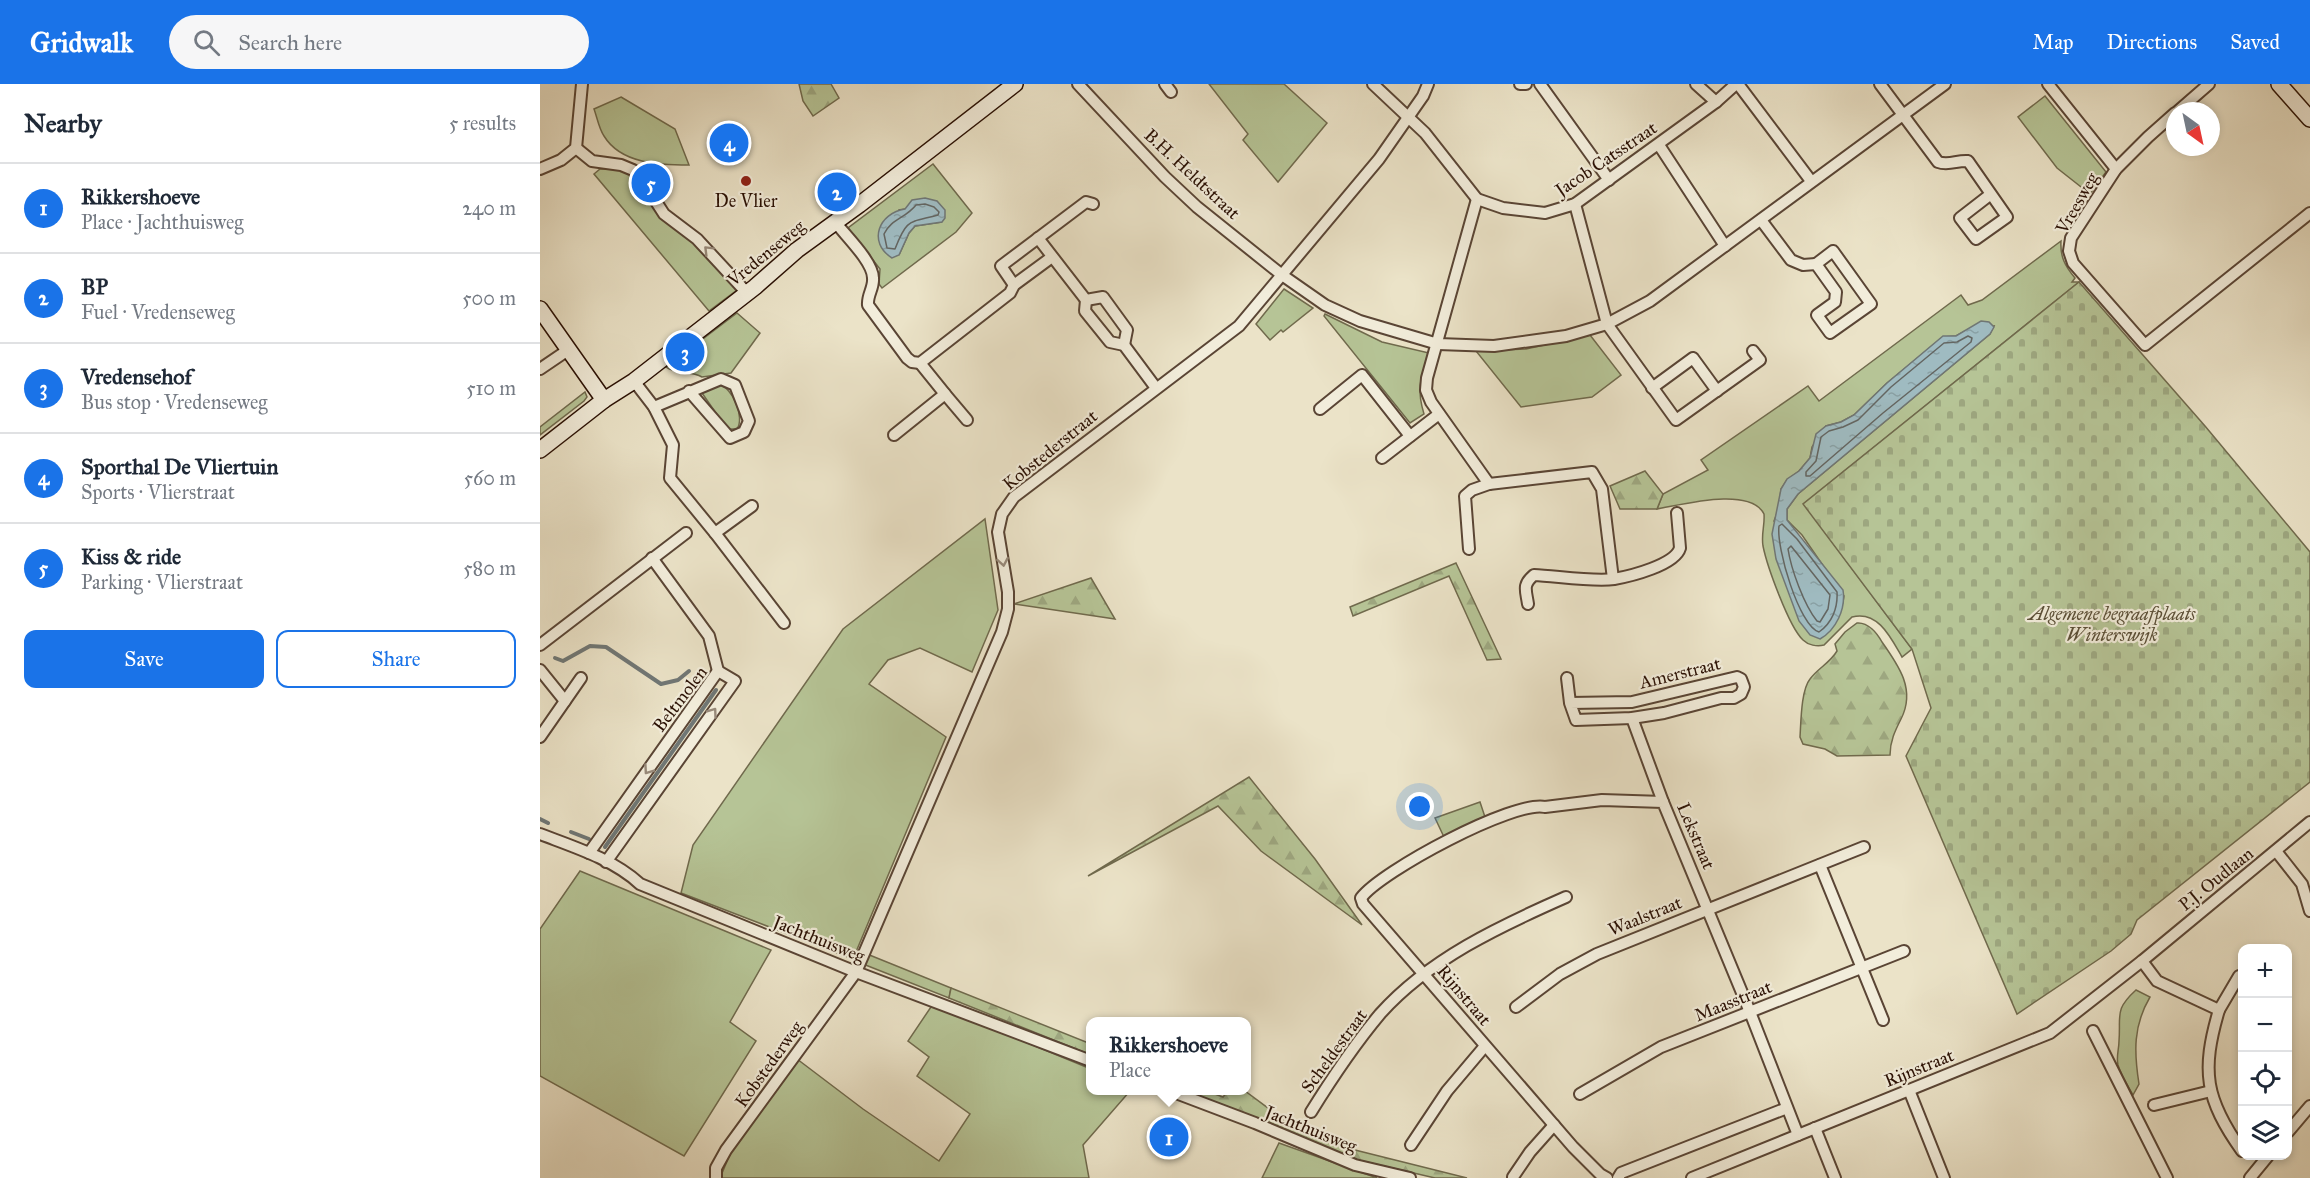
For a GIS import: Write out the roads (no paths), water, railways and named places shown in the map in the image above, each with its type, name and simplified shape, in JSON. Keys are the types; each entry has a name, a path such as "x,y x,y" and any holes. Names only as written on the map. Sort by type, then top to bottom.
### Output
{"main road":[{"name":"Vredenseweg","path":"540,450 604,400 634,381 747,293 797,250 836,223 1015,84"},
{"path":"2279,84 2310,119"},
{"path":"540,309 604,400"}],"street":[{"path":"540,170 561,160 576,148 582,84"},
{"name":"B.H. Heldtstraat","path":"1095,84 1082,88 1165,177 1197,207 1282,275 1325,305 1360,321 1438,344 1465,346 1503,345 1566,336 1607,324 1650,301 1945,84"},
{"path":"1372,84 1425,133 1477,199 1427,378 1426,390 1439,414 1489,484"},
{"name":"Kobstederstraat","path":"856,972 1002,632 1008,609 1008,592 998,532 1002,514 1014,497 1239,326 1379,159 1423,96 1428,84"},
{"path":"1520,84 1526,84"},
{"path":"1540,84 1609,180"},
{"path":"1696,84 1716,102"},
{"path":"1737,84 1811,181"},
{"name":"Jacob Catsstraat","path":"1477,199 1503,208 1545,213 1575,204 1659,145 1737,84"},
{"path":"1880,84 1938,162 1945,164 1959,160 1968,161 1991,194 2007,217 1976,239 1960,218 1991,194"},
{"path":"2048,84 2116,170"},
{"name":"Vreesweg","path":"2188,102 2209,84"},
{"name":"Vreesweg","path":"2166,121 2116,170 2071,238 2069,251 2073,263 2145,345 2310,213"},
{"path":"1659,145 1725,246"},
{"path":"576,148 592,161 621,165 633,170 664,214 697,239 747,293"},
{"path":"1014,285 1001,266 1086,202 1093,204"},
{"path":"1575,204 1607,324 1676,420 1760,360 1753,351"},
{"path":"1761,220 1791,260 1803,265 1816,264 1833,251 1871,304 1830,333 1817,315 1835,302 1836,292 1816,264"},
{"path":"836,223 873,270 874,281 867,297 868,305 907,358 912,362 920,363 967,420"},
{"path":"1038,238 1086,300 1085,311 1110,342 1124,345 1156,388"},
{"path":"920,363 1010,293 1014,285 1052,257"},
{"path":"1086,300 1103,297 1127,330 1124,345"},
{"path":"540,369 568,350"},
{"path":"1652,388 1693,358 1717,391"},
{"path":"1320,409 1362,375 1410,436"},
{"path":"654,407 689,391 721,379 735,385 749,421 744,432 730,438 689,391"},
{"path":"634,381 654,407 674,445 670,478 784,623"},
{"path":"894,435 945,394"},
{"path":"1382,458 1439,414"},
{"path":"1469,549 1465,496 1472,489 1489,484 1592,472 1602,489 1613,579"},
{"path":"715,533 752,506"},
{"path":"1528,604 1526,581 1534,575 1613,579 1665,563 1679,553 1681,541 1677,513"},
{"path":"540,645 686,533"},
{"path":"652,558 709,636 718,671"},
{"path":"540,670 565,701"},
{"name":"Beltmolen","path":"589,853 718,671 735,681 606,862"},
{"name":"Amerstraat","path":"1737,677 1744,684 1741,694 1734,698 1721,698 1664,713 1632,718 1576,720 1570,703 1632,702 1737,677"},
{"path":"540,737 581,678"},
{"path":"1567,678 1570,703"},
{"name":"Amerstraat","path":"1632,718 1663,802"},
{"name":"Lekstraat","path":"1369,910 1363,904 1361,897 1377,884 1454,837 1505,815 1538,806 1602,800 1663,802 1708,908 1798,1135"},
{"name":"P.J. Oudlaan","path":"2142,961 2310,822"},
{"name":"Jachthuisweg","path":"540,834 589,853 625,871 640,884 856,972 1086,1059"},
{"name":"Waalstraat","path":"1516,1007 1560,974 1587,958 1864,847"},
{"path":"2276,850 2302,884 2310,910"},
{"path":"1820,865 1883,1020"},
{"name":"Scheldestraat","path":"1311,1112 1342,1062 1382,1013 1425,974 1444,960 1504,925 1566,897"},
{"name":"Rijnstraat","path":"1369,910 1585,1160 1607,1178"},
{"name":"Maasstraat","path":"1581,1094 1661,1047 1904,951"},
{"path":"2142,961 2157,981 2219,1010"},
{"name":"Rijnstraat","path":"1692,1178 2050,1033 2142,961"},
{"name":"Kobstederweg","path":"716,1178 716,1168 726,1150 856,972"},
{"path":"2238,978 2219,1010 2210,1042 2209,1076 2211,1091 2223,1124 2238,1145"},
{"path":"2092,1031 2167,1178"},
{"path":"1411,1145 1448,1091 1485,1046"},
{"path":"1909,1090 1944,1178"},
{"path":"2154,1105 2211,1091"},
{"name":"Jachthuisweg","path":"1181,1095 1355,1165 1410,1178"},
{"path":"2292,1127 2310,1106"},
{"path":"1618,1178 1621,1173 1787,1108"},
{"path":"1514,1177 1530,1152 1554,1125"},
{"path":"1815,1128 1835,1178"},
{"path":"2252,1160 2258,1167"},
{"path":"2250,1178 2264,1160"}],"water":[{"path":"925,198 937,201 945,210 945,218 942,222 915,226 909,233 899,255 892,258 880,244 879,229 888,216 905,209 912,200"},
{"path":"1981,321 1989,322 1994,327 1990,334 1798,494 1787,509 1787,520 1843,590 1843,604 1835,625 1820,639 1810,635 1799,621 1776,559 1772,534 1781,489 1787,479 1799,471 1810,458 1816,434 1826,426 1854,415 1887,383 1943,336 1956,336"}],"waterway":[{"path":"555,658 563,661 590,646 606,647 661,684 678,680 689,671"},
{"path":"605,847 716,690"},
{"path":"540,819 548,823"},
{"path":"571,832 589,839"}],"place":[{"name":"Sporthal De Vliertuin","path":"729,143"},
{"name":"De Vlier","path":"746,181"},
{"name":"Kiss & ride","path":"651,183"},
{"name":"BP","path":"837,192"},
{"name":"Vredensehof","path":"685,352"},
{"name":"Rikkershoeve","path":"1169,1137"}],"park label":[{"name":"Algemene begraafplaats Winterswijk","path":"2112,624"}]}
